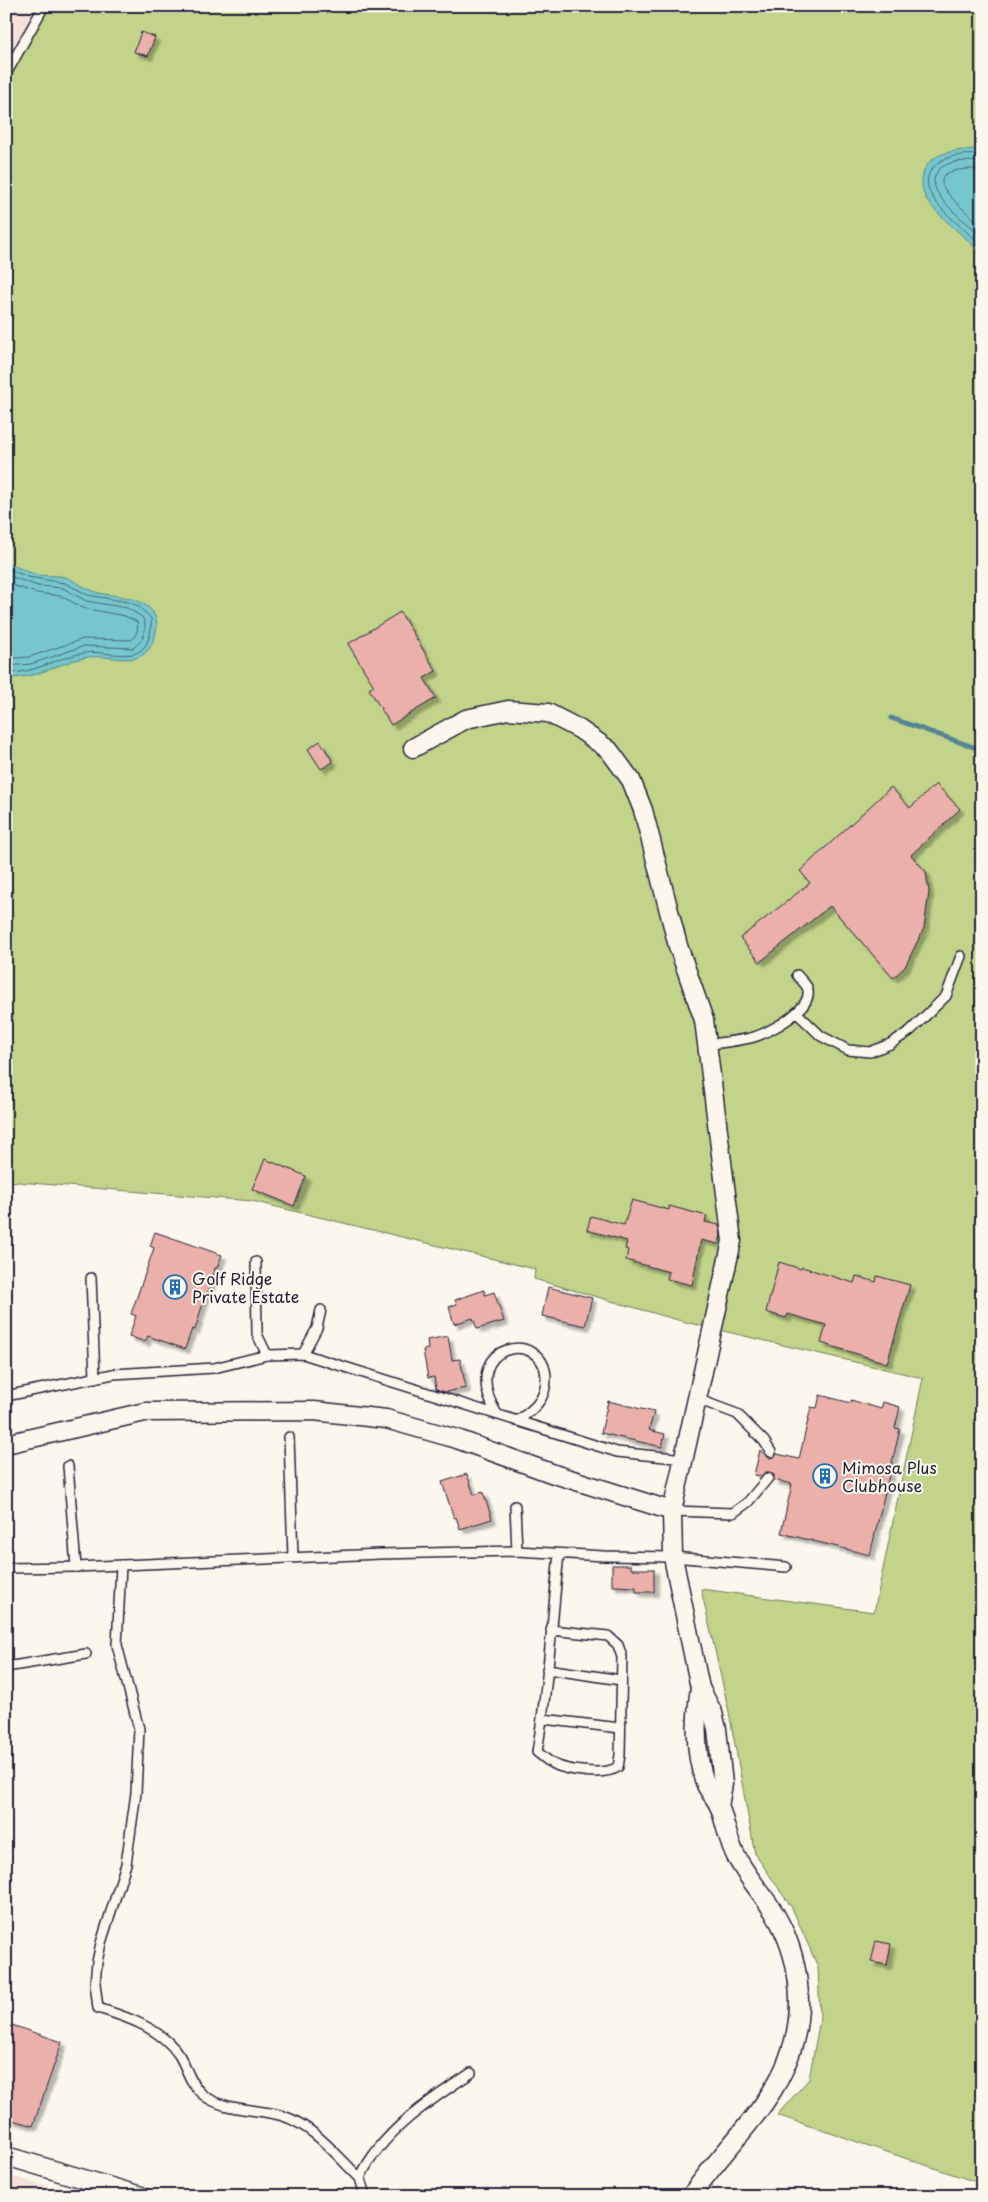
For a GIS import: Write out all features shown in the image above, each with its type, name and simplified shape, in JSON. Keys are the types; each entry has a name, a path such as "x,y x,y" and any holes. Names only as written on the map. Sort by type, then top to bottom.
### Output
{"street":[{"path":"412,748 466,719 508,710 548,713 579,728 609,750 631,780 642,810 678,946 704,1020 732,1241 672,1510 673,1557 700,1688 696,1719 698,1751 706,1786 719,1806 728,1839 736,1857 772,1910 788,1941 798,1983 799,2012 795,2039 789,2059 765,2102 691,2196"},
{"path":"6,1444 145,1412 314,1411 386,1420 457,1439 554,1474 672,1510"},
{"path":"6,2156 141,2196"}],"lane":[{"path":"6,74 44,6"},
{"path":"797,1013 821,1036 848,1050 870,1052 890,1044 910,1030 946,996 960,956"},
{"path":"708,1045 753,1037 769,1030 797,1013 808,995 807,987 797,975"},
{"path":"256,1262 257,1334 267,1355"},
{"path":"91,1278 94,1378"},
{"path":"303,1354 317,1328 321,1310"},
{"path":"497,1414 489,1401 486,1390 487,1370 497,1355 505,1350 522,1349 531,1352 543,1365 546,1383 544,1394 538,1405 517,1421"},
{"path":"6,1396 113,1374 214,1368 267,1355 303,1354 617,1452 684,1459"},
{"path":"697,1399 738,1414 764,1441 771,1452"},
{"path":"289,1437 293,1558"},
{"path":"68,1466 76,1567"},
{"path":"672,1510 733,1513 748,1502 768,1478"},
{"path":"515,1506 517,1551"},
{"path":"6,1568 122,1566 293,1558 517,1551 673,1557 786,1567"},
{"path":"551,1630 608,1636 618,1645 622,1656 620,1728 618,1767 612,1770 582,1771 553,1764 537,1752 543,1719 547,1669 558,1554"},
{"path":"122,1566 117,1645 139,1729 136,1793 126,1864 101,1943 97,1962 95,1983 98,2008 136,2022 170,2042 180,2056 193,2084 202,2094 219,2103 284,2116 314,2134 360,2178 365,2196"},
{"path":"6,1667 86,1654"},
{"path":"547,1669 621,1680"},
{"path":"543,1719 620,1728"},
{"path":"360,2178 368,2161 394,2132 448,2087 471,2073"}],"shaded area":[{"path":"6,6 38,6 6,64"},
{"path":"6,2174 76,2196 6,2196"}],"green space":[{"path":"38,6 982,6 982,2184 777,2115 809,2079 820,2019 818,1967 792,1908 755,1854 729,1712 701,1589 874,1612 923,1378 685,1322 534,1279 535,1269 252,1201 6,1181 6,64"}],"water":[{"path":"974,149 982,151 982,256 976,248 934,209 924,194 922,185 924,171 932,159 945,153"},
{"path":"6,562 34,574 65,577 94,592 125,597 143,604 153,613 157,622 156,632 151,645 144,654 136,658 83,658 36,674 16,678 6,677"}],"building":[{"path":"141,32 155,37 148,56 134,52"},
{"path":"400,612 436,671 424,678 436,698 391,725 369,689 374,686 348,644"},
{"path":"320,741 333,762 321,769 308,749"},
{"path":"936,784 960,809 911,855 926,872 929,892 924,928 905,967 893,978 830,906 760,962 740,938 810,883 800,871 891,787 910,808"},
{"path":"265,1159 306,1176 294,1206 252,1189"},
{"path":"632,1200 669,1210 669,1206 707,1216 705,1222 719,1225 721,1236 718,1244 701,1240 692,1285 667,1279 669,1272 626,1260 628,1250 625,1249 627,1241 587,1230 591,1216 624,1225"},
{"name":"Golf Ridge Private Estate","path":"155,1232 222,1255 217,1268 215,1268 195,1330 192,1329 185,1349 148,1336 145,1342 129,1336 136,1316 131,1314 154,1248 150,1246"},
{"path":"779,1262 854,1283 856,1276 876,1282 877,1276 910,1285 887,1363 821,1343 826,1325 788,1314 786,1318 766,1312"},
{"path":"548,1287 592,1298 585,1326 542,1316"},
{"path":"484,1290 485,1295 494,1292 504,1321 477,1329 473,1318 454,1324 449,1307 457,1304 455,1300"},
{"path":"448,1336 452,1360 460,1359 466,1388 445,1392 436,1389 434,1377 428,1378 423,1350 428,1349 427,1340"},
{"name":"Mimosa Plus Clubhouse","path":"820,1395 851,1403 851,1400 881,1409 883,1402 900,1407 895,1428 900,1429 870,1555 781,1533 792,1484 774,1480 774,1475 770,1472 765,1472 761,1476 754,1475 760,1450 769,1458 777,1454 799,1459 811,1407 817,1408"},
{"path":"608,1401 654,1412 649,1430 665,1434 662,1447 601,1433"},
{"path":"467,1474 474,1495 483,1492 492,1519 460,1529 456,1517 454,1518 442,1482"},
{"path":"612,1565 631,1565 631,1569 654,1569 654,1592 636,1592 636,1587 612,1586"},
{"path":"876,1941 891,1944 887,1965 871,1962"},
{"path":"6,2023 62,2042 33,2126 6,2118"}],"waterway":[{"path":"891,718 982,750"}],"place":[{"name":"Golf Ridge Private Estate","path":"175,1287"},
{"name":"Mimosa Plus Clubhouse","path":"825,1476"}]}
